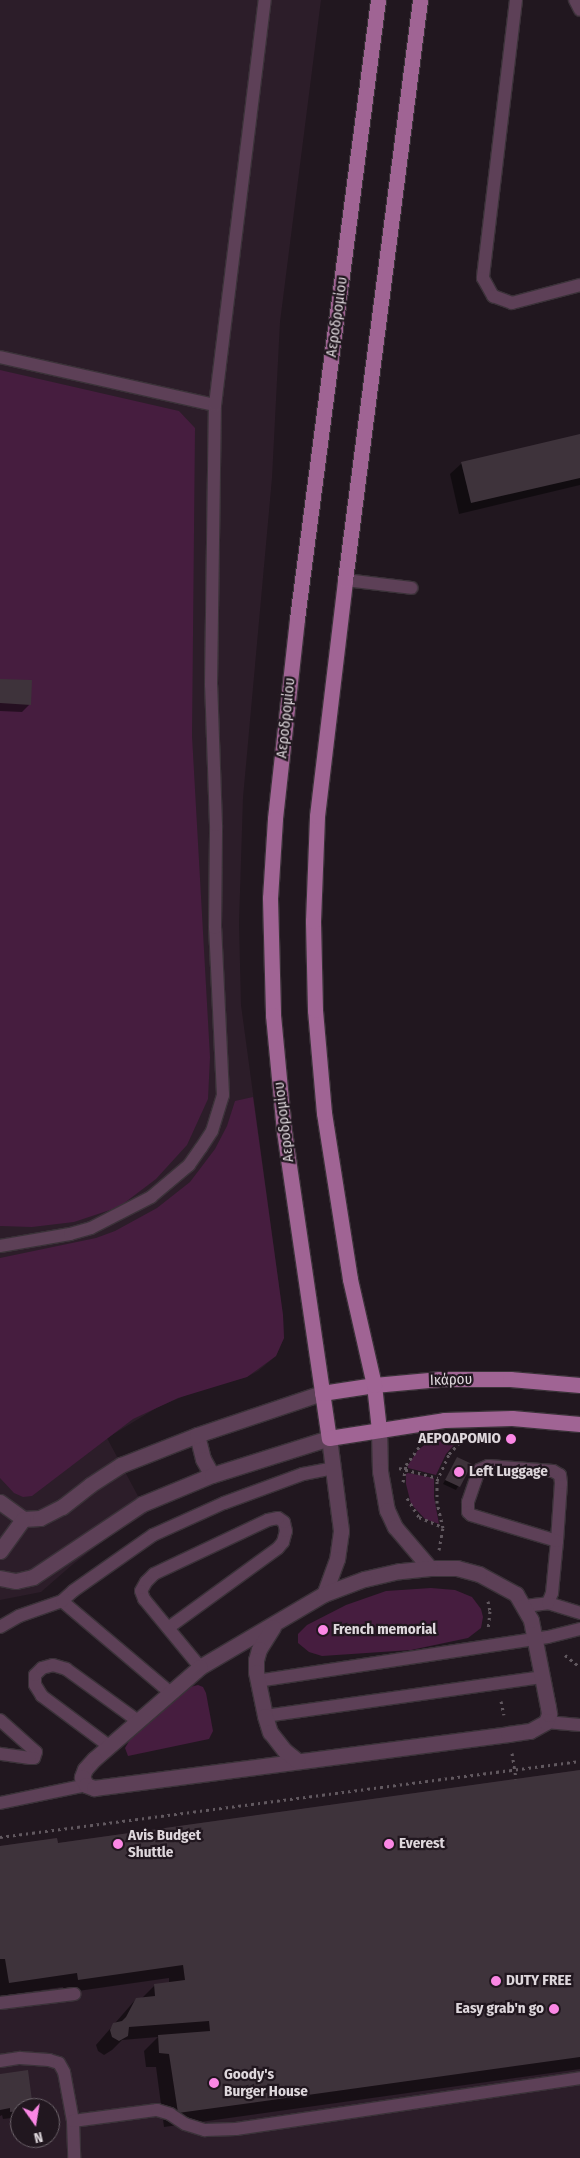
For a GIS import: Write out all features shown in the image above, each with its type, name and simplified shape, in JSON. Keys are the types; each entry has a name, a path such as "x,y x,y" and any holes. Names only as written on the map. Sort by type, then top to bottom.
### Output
{"main road":[{"name":"Αεροδρομίου","path":"329,1438 284,1131 272,1015 270,898 275,818 296,619 378,0"},
{"path":"380,1430 374,1384 350,1279 324,1112 314,1010 313,921 317,816 345,580 420,0"},
{"name":"Ικάρου","path":"322,1393 374,1384 440,1379 510,1379 580,1385"},
{"path":"329,1438 444,1420 512,1418 580,1424"}],"street":[{"path":"0,1502 23,1519 40,1518 50,1514 121,1465 197,1435 322,1393"},
{"path":"380,1430 380,1471 387,1510 394,1527 430,1568"},
{"path":"197,1435 203,1459 212,1475"},
{"path":"0,1578 16,1581 33,1577 142,1504 212,1475 329,1438 341,1531 337,1559 324,1594"},
{"path":"0,1551 23,1519"},
{"path":"430,1568 457,1568 479,1574 516,1594 525,1606 536,1639 549,1714 546,1722 530,1730 94,1788 86,1785 82,1777 85,1769 200,1667 324,1594 364,1579 399,1571 430,1568"},
{"path":"275,1624 266,1635 256,1660 258,1680 265,1716 276,1740 298,1761"}],"lane":[{"path":"0,1246 84,1230 134,1208 189,1165 212,1131 223,1095 215,928 216,825 211,685 215,405 265,0"},
{"path":"516,0 483,278 493,296 512,302 580,285"},
{"path":"575,0 580,10"},
{"path":"0,357 215,405"},
{"path":"345,580 412,588"},
{"path":"548,1603 552,1593 557,1541 562,1483 560,1475 553,1471 488,1466 479,1470 468,1502 468,1512 471,1515 557,1541"},
{"path":"0,1627 19,1616 62,1601 73,1591 153,1535 224,1503 303,1474 332,1468"},
{"path":"168,1628 278,1548 283,1542 286,1531 284,1522 278,1518 268,1520 154,1574 146,1582 142,1591 144,1599 200,1667"},
{"path":"62,1601 171,1693"},
{"path":"525,1606 548,1603 580,1613"},
{"path":"258,1680 536,1639 580,1629"},
{"path":"109,1746 42,1696 35,1685 35,1676 42,1668 53,1665 66,1670 138,1721"},
{"path":"265,1716 543,1676"},
{"path":"0,1720 36,1752 34,1758 0,1754"},
{"path":"546,1722 580,1725"},
{"path":"0,1803 86,1785"},
{"path":"0,2002 74,1994"},
{"path":"0,2061 39,2059 59,2063 64,2072 73,2121 74,2158"},
{"path":"73,2121 157,2110 170,2114 185,2124 205,2130 236,2129 580,2078"}],"path":[{"path":"443,1528 436,1491 438,1478 449,1454 463,1440 466,1433"},
{"path":"405,1469 438,1478"},
{"path":"565,1655 580,1667"},
{"path":"511,1752 516,1779"},
{"path":"0,1837 580,1761"}],"shaded area":[{"path":"0,0 321,0 280,322 272,478 243,798 239,923 241,1005 283,1315 284,1338 276,1356 258,1371 247,1377 196,1391 158,1407 107,1438 147,1513 106,1539 41,1592 0,1600"},
{"path":"0,370 179,411 195,428 192,736 210,1057 208,1099 187,1145 156,1179 119,1207 74,1222 32,1227 0,1226"},
{"path":"253,1097 283,1315 284,1338 276,1356 247,1377 178,1398 133,1419 32,1496 23,1497 14,1493 0,1478 0,1258 96,1238 115,1231 157,1208 190,1182 215,1149 227,1126 235,1101"},
{"path":"461,1433 462,1436 446,1454 436,1475 408,1468 418,1450 427,1443"},
{"path":"406,1474 434,1478 434,1497 439,1524 425,1519 411,1504 406,1484"},
{"path":"431,1588 455,1590 472,1597 481,1609 483,1617 481,1628 468,1638 411,1650 322,1656 309,1652 298,1643 298,1634 307,1625 346,1605 386,1591"},
{"path":"198,1685 203,1687 206,1693 213,1731 209,1739 128,1756 125,1748 129,1741 182,1689"},
{"path":"580,1770 580,2158 0,2158 0,1846 57,1838 58,1843"}],"building":[{"path":"580,434 580,478 471,503 461,462"},
{"path":"0,679 32,680 31,705 0,703"},
{"name":"Left Luggage","path":"457,1457 472,1464 460,1487 445,1480"},
{"path":"580,1770 580,2057 178,2113 169,2054 159,2053 158,2035 210,2031 209,2021 129,2027 128,2036 119,2041 112,2037 110,2030 113,2023 122,2021 126,2017 136,1998 155,1996 154,1984 185,1980 183,1965 78,1980 77,1973 9,1983 5,1959 0,1959 0,1846 57,1838 58,1843"},
{"path":"28,2070 32,2098 10,2098 10,2108 0,2110 0,2074"}],"place":[{"name":"ΑΕΡΟΔΡΟΜΙΟ","path":"511,1439"},
{"name":"Left Luggage","path":"459,1472"},
{"name":"French memorial","path":"323,1630"},
{"name":"Avis Budget Shuttle","path":"118,1844"},
{"name":"Everest","path":"389,1844"},
{"name":"DUTY FREE","path":"496,1981"},
{"name":"Easy grab'n go","path":"554,2009"},
{"name":"Goody's Burger House","path":"214,2083"}]}
